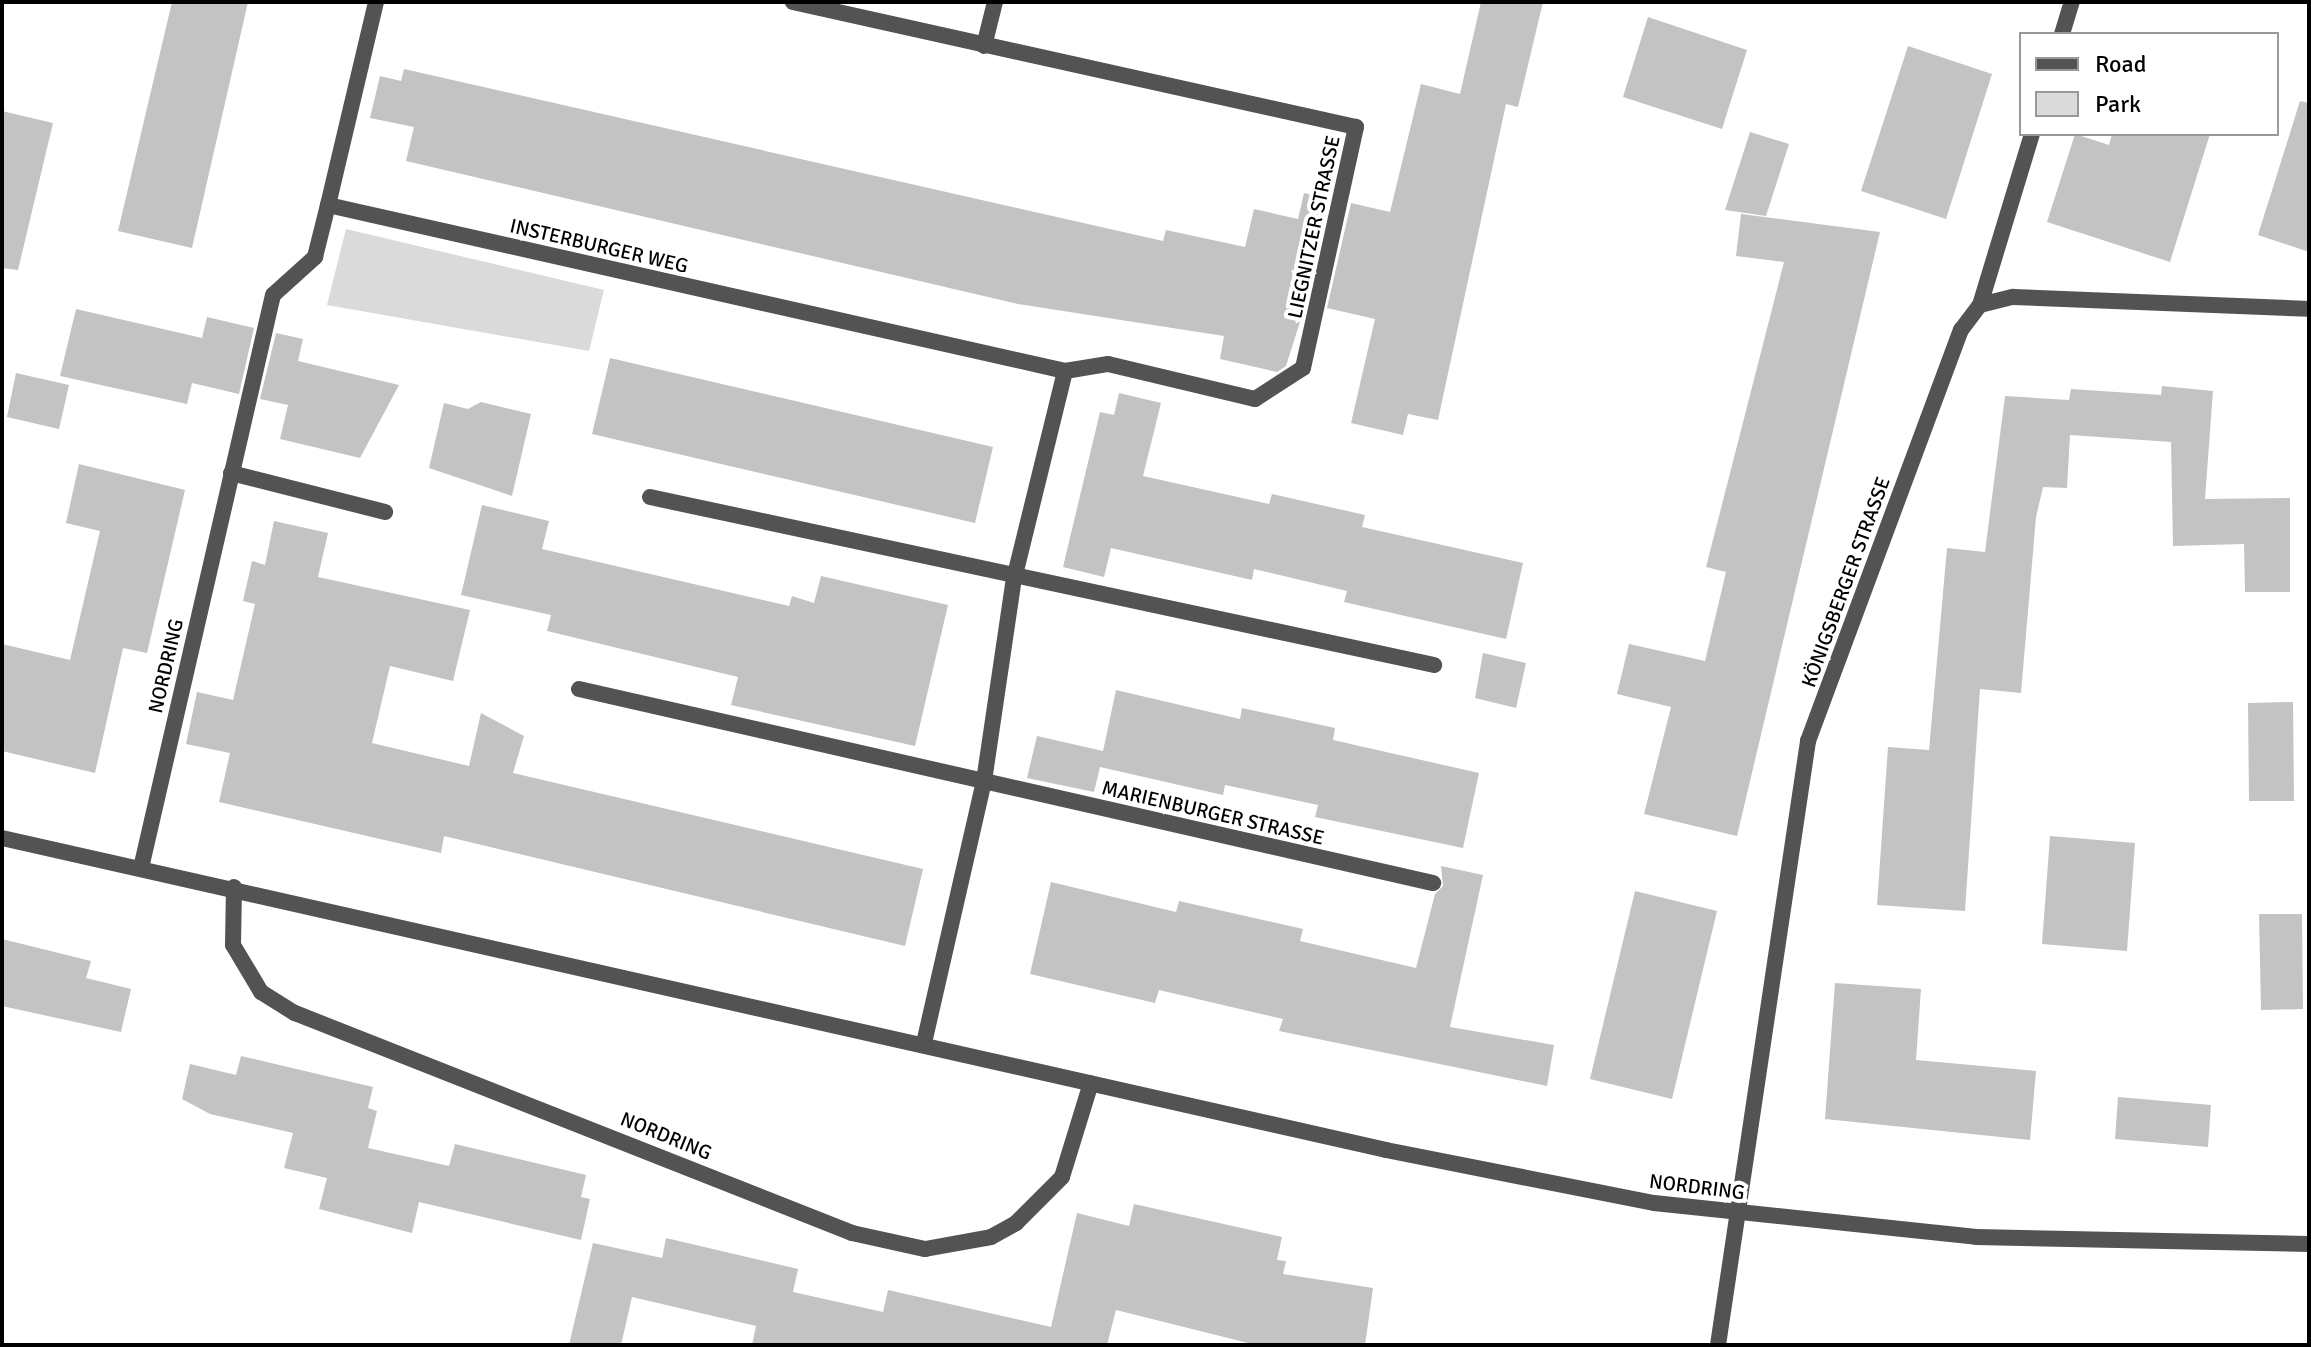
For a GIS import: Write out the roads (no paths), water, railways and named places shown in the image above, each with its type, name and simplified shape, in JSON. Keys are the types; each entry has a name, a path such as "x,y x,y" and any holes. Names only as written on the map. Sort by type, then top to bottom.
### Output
{"street":[{"path":"328,205 376,2"},
{"name":"LIEGNITZER STRASSE","path":"793,2 1356,127 1303,368 1255,399 1108,364 1065,371"},
{"path":"984,46 995,2"},
{"path":"2063,32 2072,2"},
{"name":"KÖNIGSBERGER STRASSE","path":"1718,1345 1741,1213 1808,741 1961,330 1980,305 2031,136"},
{"name":"INSTERBURGER WEG","path":"328,205 1065,371"},
{"name":"NORDRING","path":"141,868 273,295 315,257 328,205"},
{"path":"1980,305 2013,297 2309,309"},
{"path":"924,1043 984,781 1014,579 1065,371"},
{"path":"231,473 385,512"},
{"path":"650,497 1014,579 1137,596 1434,665"},
{"name":"MARIENBURGER STRASSE","path":"579,689 1433,883"},
{"name":"NORDRING","path":"2,838 234,887 1386,1150 1741,1213 1976,1237 2309,1244"},
{"name":"NORDRING","path":"234,887 233,945 261,992 295,1013 852,1233 925,1249 991,1237 1016,1223 1062,1177 1091,1083"}]}
